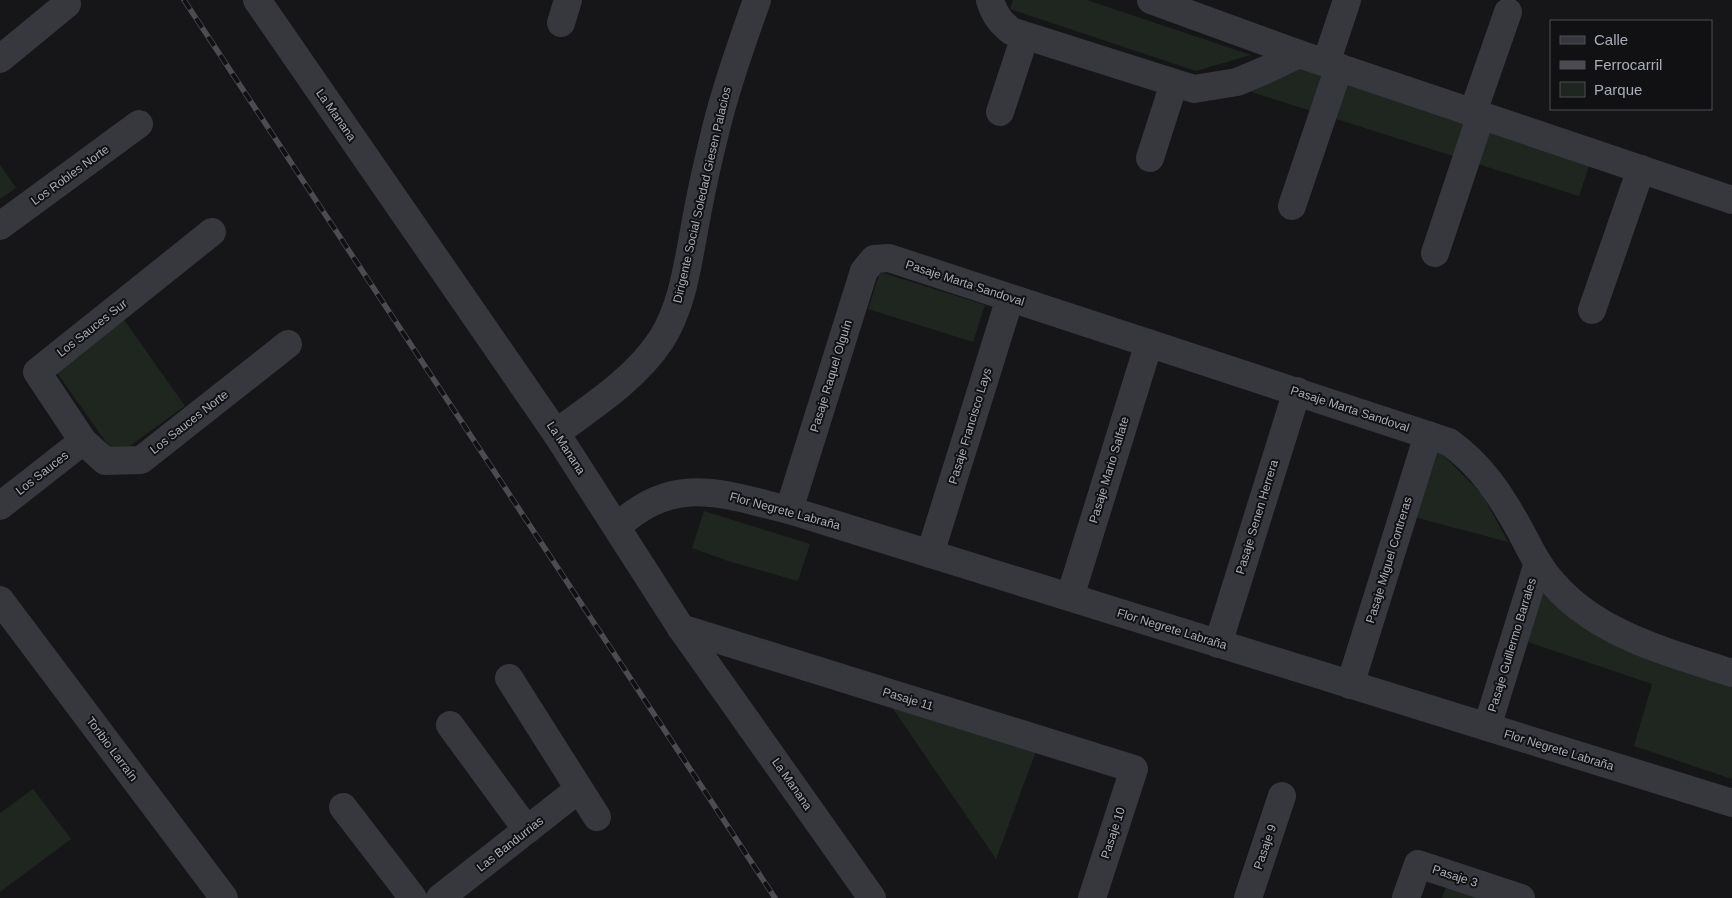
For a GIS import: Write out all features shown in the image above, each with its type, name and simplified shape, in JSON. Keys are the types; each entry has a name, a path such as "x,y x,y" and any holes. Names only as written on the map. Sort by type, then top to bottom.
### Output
{"street":[{"name":"La Manana","path":"257,0 556,432 681,628 872,898"},
{"name":"Dirigente Social Soledad Giesen Palacios","path":"556,432 617,388 634,373 662,338 672,319 685,279 700,197 726,88 757,0"},
{"path":"990,0 1000,23 1011,31 1194,90 1237,82 1268,70 1299,54"},
{"path":"1151,0 1185,5 1299,54 1732,200"},
{"path":"1292,206 1332,65 1347,0"},
{"path":"0,59 67,4"},
{"path":"1435,253 1508,12"},
{"path":"1000,112 1025,36"},
{"path":"1150,158 1174,83"},
{"name":"Los Robles Norte","path":"0,226 140,124"},
{"path":"1592,310 1641,169"},
{"name":"Los Sauces Sur","path":"83,441 37,372 212,232"},
{"name":"Pasaje Marta Sandoval","path":"889,258 1449,442 1467,455 1484,473 1505,505 1538,563 1553,584 1600,623 1649,646 1732,673"},
{"name":"Pasaje Raquel Olguín","path":"789,510 864,272 874,259 889,258"},
{"name":"Pasaje Francisco Lays","path":"930,554 1010,298"},
{"name":"Pasaje Mario Salfate","path":"1070,597 1149,343"},
{"name":"Los Sauces Norte","path":"83,441 105,461 141,460 288,344"},
{"name":"Pasaje Senen Herrera","path":"1218,644 1297,391"},
{"name":"Pasaje Miguel Contreras","path":"1350,685 1428,435"},
{"name":"Los Sauces","path":"0,506 83,441"},
{"name":"Flor Negrete Labraña","path":"617,528 630,515 660,498 693,492 723,494 789,510 1732,803"},
{"name":"Pasaje Guillermo Barrales","path":"1487,727 1538,563"},
{"name":"Toribio Larraín","path":"0,600 224,898"},
{"name":"Pasaje 11","path":"681,628 1134,769"},
{"path":"508,678 597,817"},
{"path":"450,725 527,830"},
{"name":"Pasaje 10","path":"1092,898 1134,769"},
{"name":"Las Bandurrias","path":"440,898 579,789"},
{"name":"Pasaje 9","path":"1248,898 1282,796"},
{"path":"343,807 413,898"},
{"name":"Pasaje 3","path":"1406,898 1418,864 1521,898"}],"green space":[{"path":"1013,0 1087,0 1251,55 1196,71 1010,9"},
{"path":"1292,65 1593,154 1579,196 1242,89"},
{"path":"0,165 16,188 0,199"},
{"path":"880,272 985,305 973,342 868,309"},
{"path":"122,317 185,406 116,456 57,373"},
{"path":"1434,446 1482,494 1508,542 1414,517"},
{"path":"704,511 810,544 798,581 728,561 692,548"},
{"path":"1540,580 1732,684 1732,779 1634,746 1652,684 1522,640"},
{"path":"887,700 1038,746 996,859"},
{"path":"33,789 71,839 0,892 0,813"},
{"path":"1446,886 1482,898 1442,898"}],"railway":[{"path":"184,0 775,898"}]}
